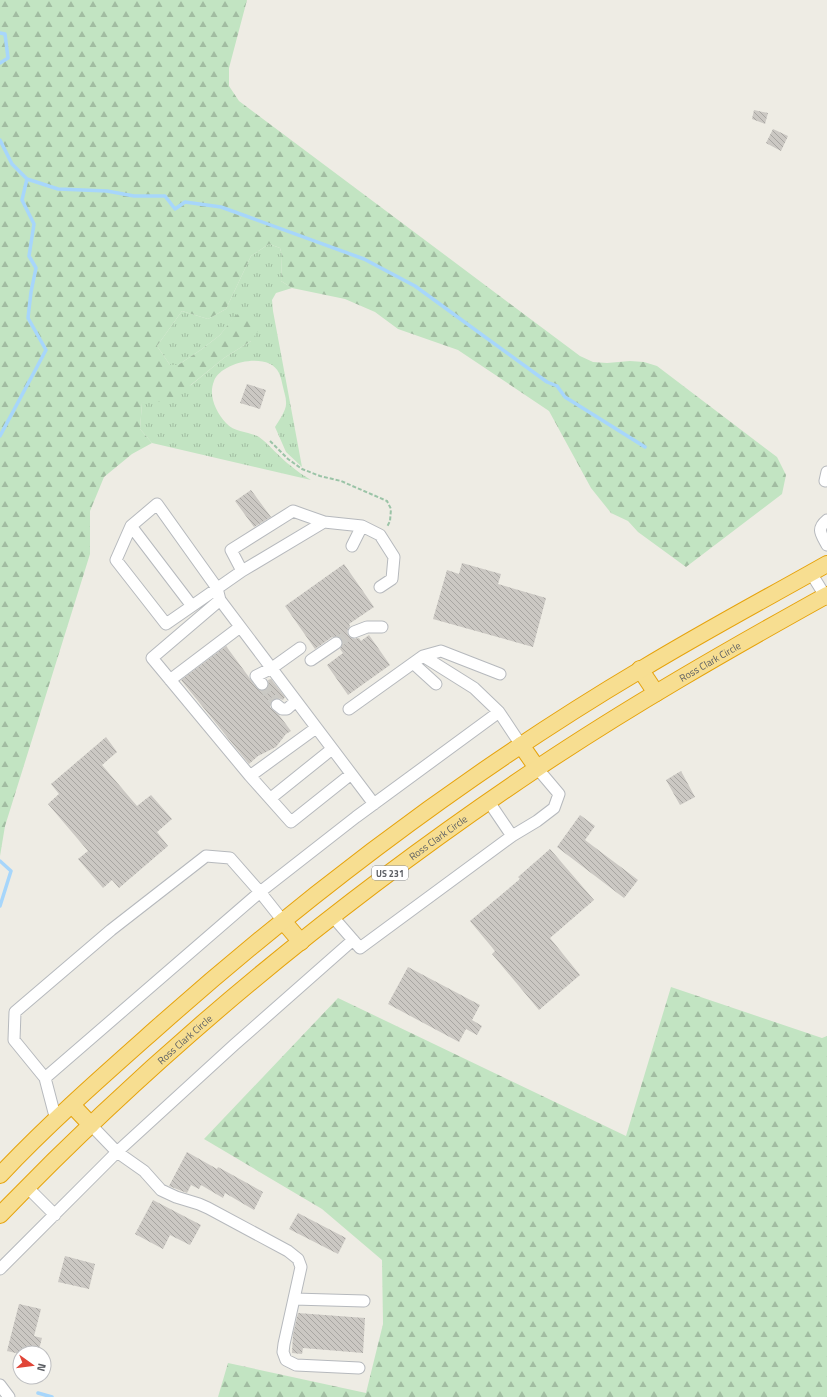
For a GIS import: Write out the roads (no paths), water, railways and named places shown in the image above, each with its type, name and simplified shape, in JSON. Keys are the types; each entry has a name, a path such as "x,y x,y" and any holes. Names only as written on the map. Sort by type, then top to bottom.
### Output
{"highway":[{"name":"US 231","path":"0,1175 72,1105 192,996 283,921 383,844 521,745 640,670 712,627 827,564"},
{"name":"Ross Clark Circle","path":"0,1215 91,1125 221,1008 301,942 395,869 537,768 726,651 826,597"},
{"path":"640,670 656,693"},
{"path":"521,745 537,768"},
{"path":"283,921 301,942"},
{"path":"72,1105 91,1125"}],"street":[{"path":"827,472 825,481 827,479"},
{"path":"324,522 242,571 217,588 166,624 116,560 131,526 158,504 217,588 220,600 350,775 374,804"},
{"path":"242,571 231,550 293,511 324,522 362,526 380,535 394,557 392,579 380,587"},
{"path":"827,520 821,526 820,532 827,545"},
{"path":"131,526 192,606"},
{"path":"352,546 362,526"},
{"path":"811,573 826,597"},
{"path":"220,600 152,658 250,776 291,822 350,775"},
{"path":"170,680 240,627"},
{"path":"354,632 367,627 382,627"},
{"path":"311,660 336,644"},
{"path":"262,684 256,676 272,668 300,648"},
{"path":"349,709 414,664 423,656 441,651 500,674"},
{"path":"423,656 474,688 499,712 521,745"},
{"path":"414,664 436,684"},
{"path":"277,705 282,709 287,709 296,701"},
{"path":"45,1078 260,892 374,804 499,712"},
{"path":"250,776 316,728"},
{"path":"271,798 332,749"},
{"path":"333,917 360,948 512,836 537,822 554,808 559,794 537,768"},
{"path":"489,802 512,836"},
{"path":"56,1120 45,1078 14,1040 15,1012 111,930 206,856 230,858 283,921"},
{"path":"0,1269 117,1152 353,940"},
{"path":"91,1125 117,1152 144,1172 161,1190 208,1208 295,1256 301,1267 284,1344 283,1352 286,1360 296,1365 359,1368"},
{"path":"27,1187 55,1215"},
{"path":"294,1299 364,1301"},
{"path":"0,1385 9,1397"}],"waterway":[{"path":"0,33 5,34 8,58 0,63"},
{"path":"0,140 12,164 27,179 22,200 34,224 29,256 36,268 28,318 46,350 0,436"},
{"path":"27,179 58,189 107,191 134,196 165,196 175,209 185,202 221,207 364,259 415,286 547,382 557,386 565,397 645,447"},
{"path":"0,861 11,871 0,906"},
{"path":"38,1393 52,1397"}],"tunnel":[{"path":"336,643 354,632"},
{"path":"262,684 277,705"}]}
